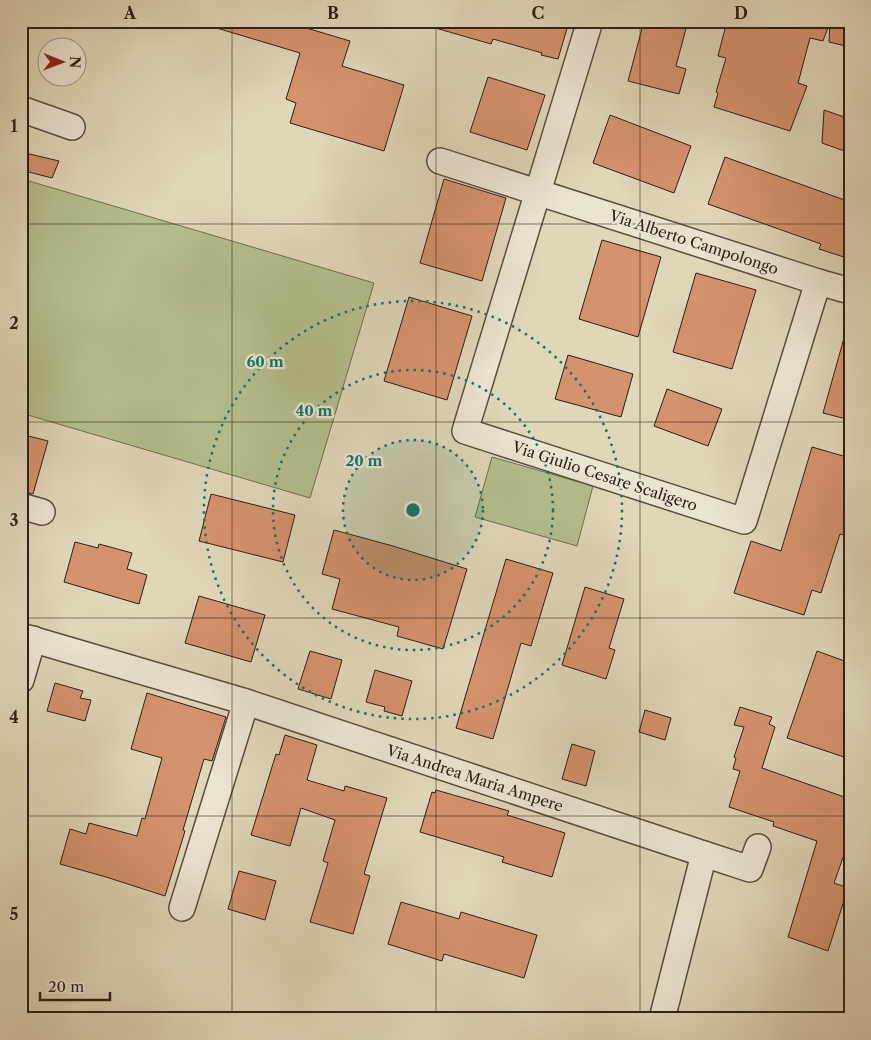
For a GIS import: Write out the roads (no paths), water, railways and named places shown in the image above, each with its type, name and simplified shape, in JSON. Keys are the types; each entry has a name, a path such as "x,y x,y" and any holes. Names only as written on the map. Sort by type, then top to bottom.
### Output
{"street":[{"name":"Via Giulio Cesare Scaligero","path":"590,21 465,431 744,521 818,282"},
{"path":"21,110 72,127"},
{"path":"440,161 538,192"},
{"name":"Via Alberto Campolongo","path":"538,192 850,291"},
{"name":"Via Andrea Maria Ampere","path":"21,680 27,638 246,702 750,869 758,847"},
{"path":"182,908 246,702"},
{"path":"662,1019 704,854"}]}
